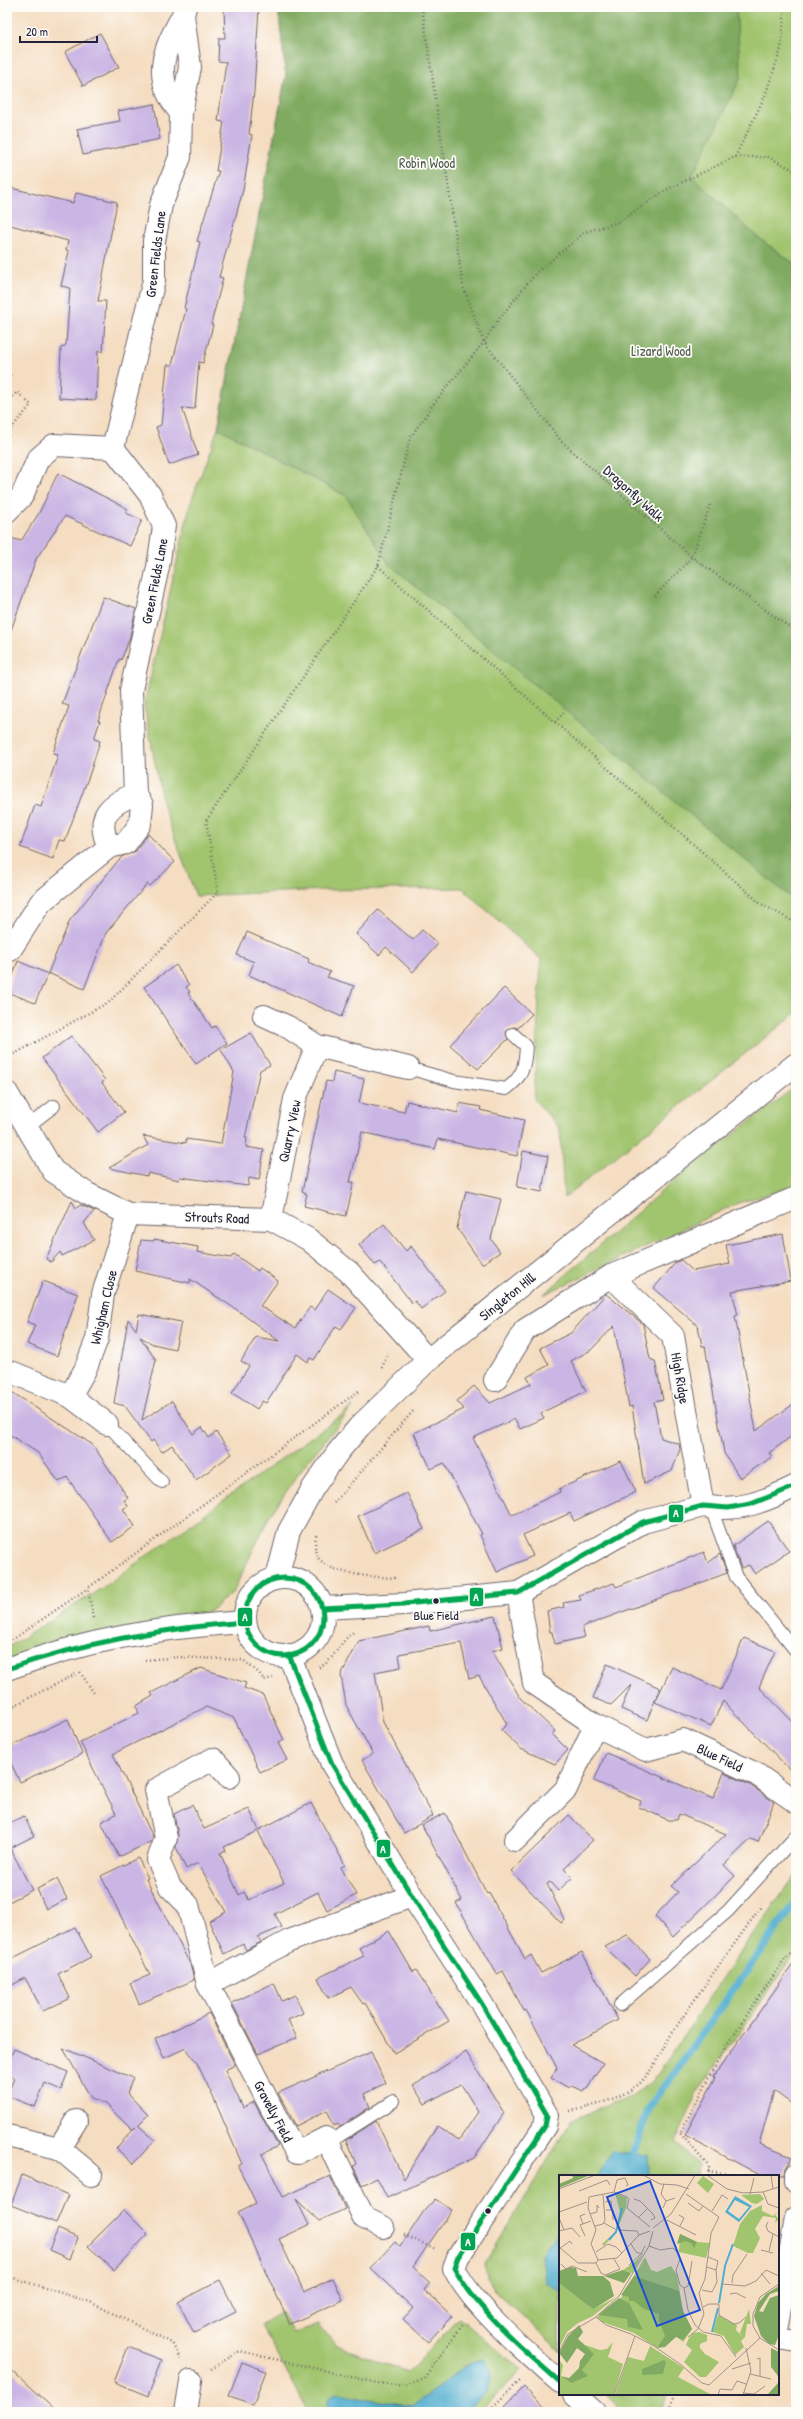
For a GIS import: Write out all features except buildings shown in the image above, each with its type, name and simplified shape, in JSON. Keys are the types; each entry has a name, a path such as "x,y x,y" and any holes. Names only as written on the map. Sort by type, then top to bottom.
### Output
{"street":[{"name":"Green Fields Lane","path":"10,950 41,902 109,847 126,843 140,824 142,805 135,794 131,690 158,566 164,526 150,495 113,448 154,280 154,241 161,205 180,157 181,113 190,67 184,11"},
{"path":"7,511 22,496 38,459 54,445 113,448"},
{"path":"109,847 103,827 104,815 116,802 135,794"},
{"path":"264,1016 288,1027 317,1046 408,1068"},
{"name":"Quarry View","path":"271,1219 295,1098 317,1046"},
{"name":"Singleton Hill","path":"277,1578 289,1531 313,1488 338,1452 359,1427 428,1360 796,1064"},
{"name":"Strouts Road","path":"7,1093 53,1171 86,1193 128,1214 271,1219 308,1239 349,1272 428,1360"},
{"path":"495,1380 525,1330 611,1276 796,1198"},
{"name":"Whigham Close","path":"70,1396 85,1370 97,1339 103,1294 128,1214"},
{"name":"High Ridge","path":"611,1276 674,1336 707,1507"},
{"path":"11,1372 70,1396 108,1424"},
{"path":"322,1608 404,1604 518,1593 643,1522 707,1507 748,1507 796,1486"},
{"path":"277,1578 289,1578 305,1585 318,1597 322,1608 323,1621 319,1633 307,1648 289,1655 277,1655 265,1652 248,1634 244,1622 245,1609 252,1594 266,1582 277,1578"},
{"name":"Blue Field","path":"518,1593 534,1683 595,1725 646,1750 683,1740 756,1774 796,1802"},
{"path":"7,1669 39,1657 97,1641 189,1625 244,1622"},
{"path":"289,1655 332,1764 412,1896 482,2004 547,2114 545,2126 542,2132 458,2257 454,2268 460,2281 479,2303 559,2381"},
{"path":"515,1840 566,1789 595,1725"},
{"name":"Gravelly Field","path":"229,1777 213,1759 156,1790 166,1838 158,1860 170,1887 188,1905 208,1984 296,2153 326,2138 328,2143"},
{"path":"208,1984 289,1941 412,1896"},
{"path":"59,2148 76,2121"},
{"path":"7,2136 59,2148 91,2175"},
{"path":"328,2143 364,2218 383,2227"},
{"path":"796,2174 796,2182"},
{"path":"779,2318 796,2218"},
{"path":"779,2339 796,2342"},
{"path":"186,2412 192,2381"},
{"path":"575,2395 594,2412"}],"lane":[{"path":"408,1068 454,1082 506,1089 517,1081 526,1062 526,1046 513,1034"},
{"path":"26,1127 54,1106"},
{"path":"108,1424 162,1482"},
{"path":"707,1507 736,1577 796,1651"},
{"path":"620,2005 728,1911 796,1836"},
{"path":"328,2143 394,2101"}],"path":[{"name":"Dragonfly Walk","path":"422,7 463,286 484,342 562,442 692,557 796,632"},
{"path":"735,157 765,96 779,56 785,7"},
{"path":"7,1058 109,1002 218,892 206,821 378,566 410,438 435,402 484,342 498,320 537,272 585,232 619,222 666,190 735,157 768,157 796,171"},
{"path":"7,372 10,375 7,378"},
{"path":"7,403 17,392 31,405 10,430 7,445"},
{"path":"655,596 692,557 711,502"},
{"path":"378,566 760,903 796,923"},
{"path":"555,722 565,711"},
{"path":"378,1374 387,1360 389,1349"},
{"path":"8,1643 88,1588 363,1388"},
{"path":"331,1507 417,1406"},
{"path":"317,1532 314,1547 320,1561 336,1569 367,1576 401,1579"},
{"path":"88,1588 97,1641"},
{"path":"322,1666 346,1636 360,1629"},
{"path":"143,1660 179,1657 242,1660 259,1673"},
{"path":"7,1709 52,1685 86,1670"},
{"path":"80,1672 94,1694"},
{"path":"547,2114 586,2109 639,2084 650,2071 671,2035 766,1899"},
{"path":"708,2175 709,2167 680,2134 726,2046 784,1960 796,1948"},
{"path":"708,2171 738,2175"},
{"path":"383,2227 458,2257"},
{"path":"7,2276 90,2302 172,2343 192,2381 240,2351 378,2383 406,2386 424,2378 479,2303"},
{"path":"488,2412 541,2365"},
{"path":"670,2412 674,2395"}],"green space":[{"name":"Lizard Wood","path":"278,7 796,7 796,1013 564,1198 560,1129 534,1099 541,959 462,888 325,890 196,896 163,806 144,705 190,505 218,428 286,75"},
{"name":"Robin Wood","path":"278,7 736,7 741,77 692,176 756,236 796,265 796,902 389,564 346,496 218,428 286,75"},
{"path":"796,1086 796,1186 738,1203 543,1295 678,1177"},
{"path":"353,1407 303,1467 269,1517 233,1592 210,1611 7,1662 7,1648 102,1588"},
{"path":"796,1875 796,1952 696,2095 676,2142 699,2164 698,2175 559,2175 559,2350 495,2290 487,2277 485,2264 572,2120 631,2096 653,2081 753,1933"},
{"path":"281,2312 294,2333 319,2324 335,2345 408,2372 459,2318 522,2370 480,2412 309,2412 261,2325"},
{"path":"606,2395 667,2395 662,2412 624,2412"}],"water":[{"path":"613,2151 648,2155 649,2175 597,2175"},
{"path":"559,2229 559,2290 547,2283 541,2256"},
{"path":"484,2359 492,2373 488,2392 463,2412 332,2412 327,2403 332,2395 338,2393 412,2407 470,2362"}],"waterway":[{"path":"625,2175 649,2108 796,1902"}],"transit line":[{"name":"A","path":"322,1608 404,1604 518,1593 643,1522 703,1506 728,1508 751,1504 796,1486"},
{"name":"A","path":"284,1578 299,1581 312,1589 320,1602 323,1617 320,1632 312,1645 299,1653 284,1656 269,1653 256,1645 248,1632 245,1617 248,1602 256,1589 269,1581 284,1578"},
{"name":"A","path":"7,1669 66,1651 154,1632 245,1622"},
{"name":"A","path":"289,1655 332,1764 412,1896 482,2004 547,2115 545,2126 458,2257 454,2268 464,2284 489,2315 516,2343 559,2381"}],"place":[{"name":"Blue Field","path":"436,1601"}]}
